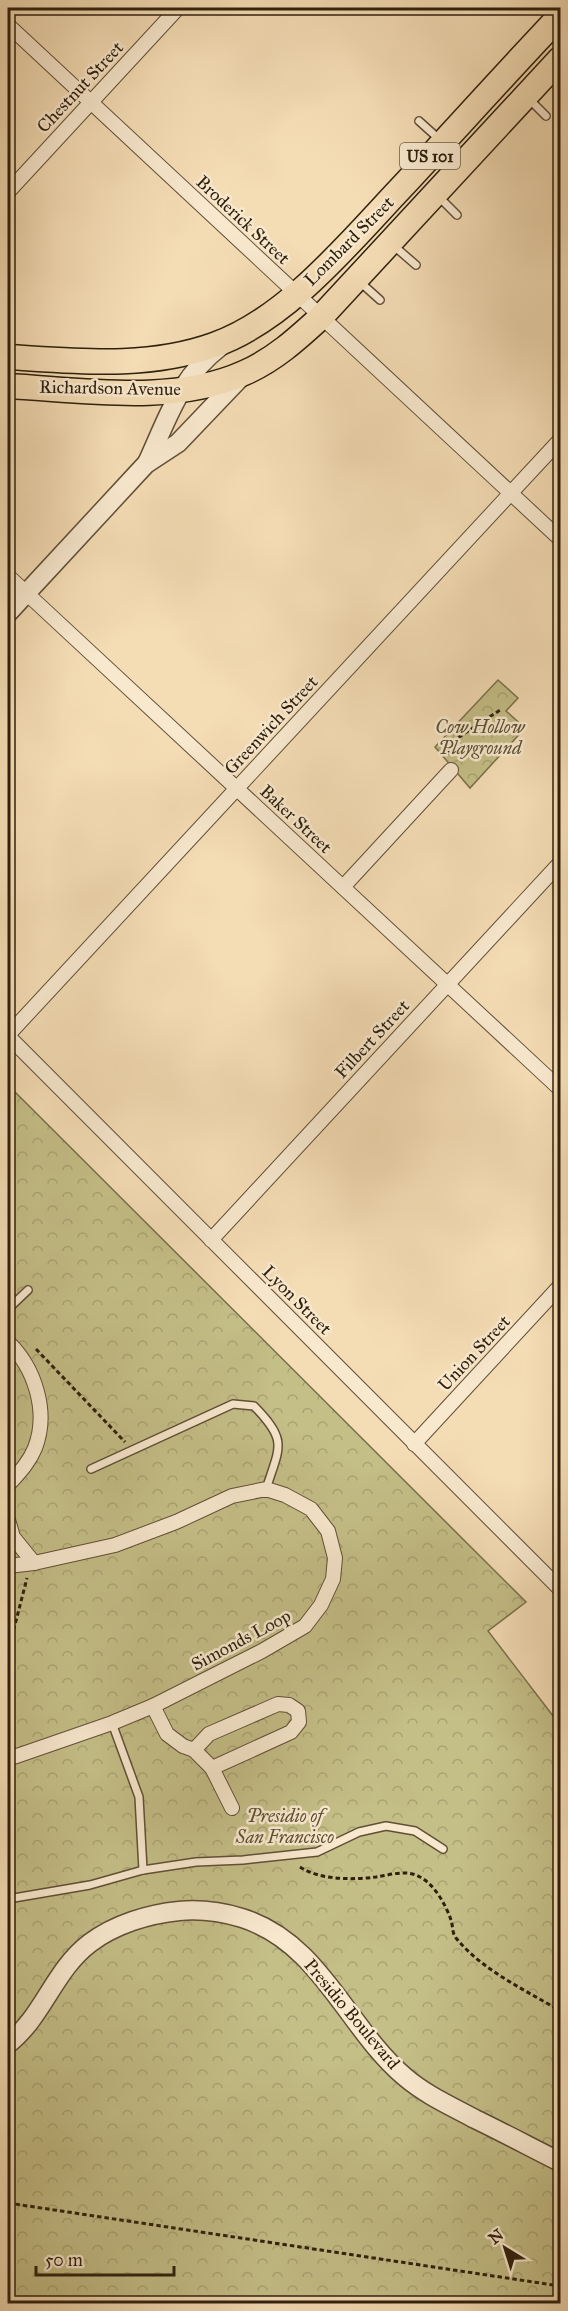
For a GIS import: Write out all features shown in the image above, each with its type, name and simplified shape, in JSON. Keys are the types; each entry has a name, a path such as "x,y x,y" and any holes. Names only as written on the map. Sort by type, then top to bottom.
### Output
{"highway":[{"name":"Lombard Street","path":"232,338 263,319 340,254 561,16"},
{"name":"Lombard Street","path":"245,373 278,354 321,316 561,59"},
{"name":"Richardson Avenue","path":"8,357 108,362 141,361 194,351 232,338"},
{"name":"Richardson Avenue","path":"8,386 145,393 180,391 213,385 245,373"}],"street":[{"name":"Chestnut Street","path":"8,192 178,8"},
{"name":"Broderick Street","path":"8,26 561,539"},
{"name":"Lombard Street","path":"146,464 180,391 196,367 232,338"},
{"name":"Lombard Street","path":"8,613 146,464 178,442 245,373"},
{"name":"Greenwich Street","path":"8,1036 561,440"},
{"name":"Baker Street","path":"8,576 561,1089"},
{"path":"342,887 451,770"},
{"name":"Filbert Street","path":"211,1240 561,863"},
{"name":"Lyon Street","path":"8,1036 561,1589"},
{"name":"Union Street","path":"414,1444 561,1286"},
{"path":"8,1485 22,1470 35,1449 41,1414 38,1396 24,1360 9,1346"},
{"path":"8,1566 34,1563 115,1545 176,1522 232,1496 266,1489"},
{"name":"Simonds Loop","path":"8,1759 112,1723 153,1706 262,1652 305,1626 321,1605 333,1580 335,1558 328,1531 311,1509 285,1495 266,1489"},
{"path":"8,1520 13,1537 34,1563"},
{"path":"194,1750 209,1734 278,1704 289,1705 298,1711 299,1722 291,1732 212,1768"},
{"path":"153,1706 167,1734 178,1743 194,1750 212,1768 232,1808"},
{"name":"Presidio Boulevard","path":"8,2044 20,2035 32,2021 76,1955 105,1934 143,1918 165,1913 188,1910 231,1915 270,1929 302,1953 317,1968 375,2046 405,2077 446,2103 561,2162"}],"lane":[{"path":"526,96 546,116"},
{"path":"419,121 443,142"},
{"path":"435,193 457,215"},
{"path":"390,242 416,265"},
{"path":"356,278 380,300"},
{"path":"8,1309 28,1290"},
{"path":"91,1469 233,1404 254,1406 273,1425 280,1448 266,1489"},
{"path":"112,1723 139,1797 143,1870"},
{"path":"8,1899 90,1885 143,1870 196,1862 317,1852 359,1832 386,1826 415,1831 442,1849"}],"path":[{"path":"451,770 444,760 450,742 500,710"},
{"path":"29,1342 132,1450"},
{"path":"8,1652 27,1577 34,1563"},
{"path":"290,1855 298,1866 307,1872 327,1877 358,1878 405,1872 422,1877 435,1888 451,1919 454,1935 464,1946 505,1979 561,2011"},
{"path":"8,2203 561,2286"},
{"path":"8,2301 24,2304"}],"green space":[{"name":"Cow Hollow Playground","path":"498,680 518,698 506,711 525,728 470,788 435,747"},
{"name":"Presidio of San Francisco","path":"8,1085 526,1602 488,1631 560,1725 560,2303 8,2303"}]}
